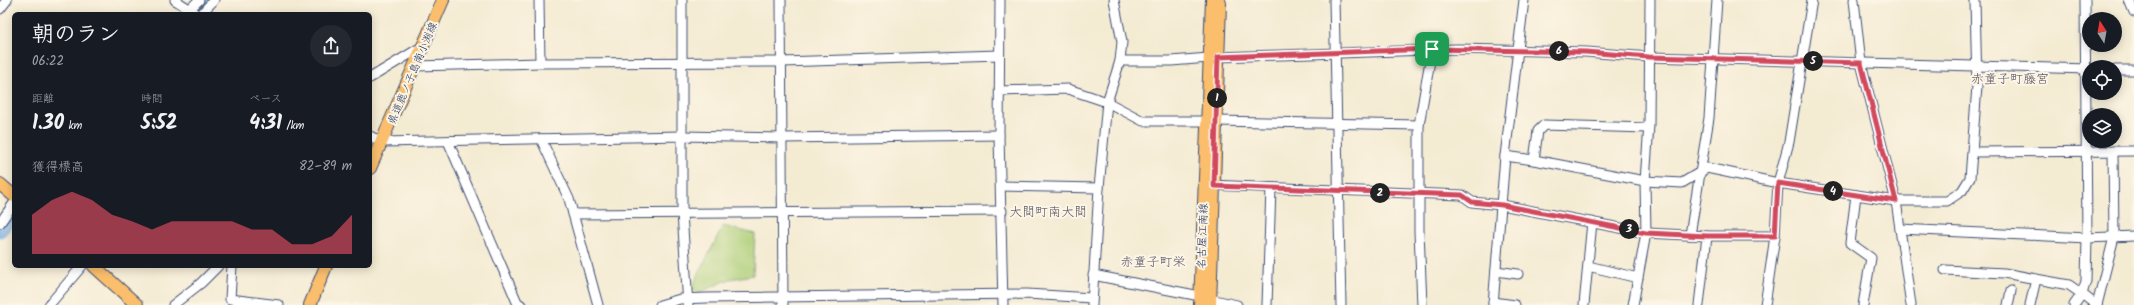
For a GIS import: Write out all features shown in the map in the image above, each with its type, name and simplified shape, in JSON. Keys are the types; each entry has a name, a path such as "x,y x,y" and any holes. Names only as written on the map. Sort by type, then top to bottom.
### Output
{"main road":[{"name":"県道鹿ノ子島南小渕線","path":"372,164 443,0"},
{"name":"名古屋江南線","path":"1205,301 1214,58 1212,0"},
{"name":"名古屋江南線","path":"1214,58 1220,0"},
{"path":"0,184 12,194"},
{"path":"96,268 137,305"},
{"path":"310,305 325,268"}],"street":[{"path":"0,9 7,0"},
{"path":"175,0 194,12 199,0"},
{"path":"203,12 214,0"},
{"path":"539,0 540,63"},
{"path":"682,0 684,63 682,213 688,302"},
{"path":"781,0 783,301"},
{"path":"1000,0 999,135 1002,211 1003,305"},
{"path":"660,305 688,302 1003,295 1092,301 1099,188 1108,102 1120,61 1122,42 1114,0"},
{"path":"1334,0 1340,192 1341,305"},
{"path":"1515,305 1493,303 1505,156 1524,0"},
{"path":"1632,305 1646,233 1645,182 1648,128 1650,0"},
{"path":"1690,235 1702,170 1709,118 1717,0"},
{"path":"1765,305 1775,236 1778,183 1789,142 1801,60 1812,0"},
{"path":"1854,0 1861,63 1896,201 1911,305"},
{"path":"1505,156 1534,160 1645,182 1682,183 1707,168 1778,183 1896,201 1947,201 1962,191 1970,178 1973,152 1977,66 1975,0"},
{"path":"2084,0 2087,60"},
{"path":"2130,0 2134,12"},
{"path":"372,77 423,46"},
{"path":"1120,61 1171,61 1432,49 1586,52 1649,57 2082,69"},
{"path":"1422,305 1419,125 1432,49"},
{"path":"415,66 540,63 782,62 999,55"},
{"path":"2122,70 2134,70"},
{"path":"1000,91 1068,89 1108,102 1142,122 1338,122 1419,125"},
{"path":"2074,305 2082,294 2086,281 2087,100"},
{"path":"1534,160 1538,131 1544,125 1648,128"},
{"path":"372,137 382,142 683,136 782,138 999,135"},
{"path":"541,139 569,199 598,305"},
{"path":"448,141 517,302 521,305"},
{"path":"1945,270 2004,273 2069,285 2097,305 2114,237 2113,151"},
{"path":"1973,152 2134,151"},
{"path":"1001,186 1099,188"},
{"path":"1209,186 1340,192 1462,195 1472,202 1502,205 1646,233 1707,236 1775,236"},
{"path":"1267,305 1271,188"},
{"path":"1856,195 1850,243 1872,258 1863,305"},
{"path":"0,223 12,206"},
{"path":"574,214 1002,211"},
{"path":"1584,305 1592,222"},
{"path":"1900,228 2087,238 2134,236"},
{"path":"1699,305 1707,236"},
{"path":"1588,266 1638,278"},
{"path":"49,305 80,268"},
{"path":"173,305 201,283 216,268"},
{"path":"232,268 230,298 280,305"},
{"path":"1496,271 1518,274"},
{"path":"1093,275 1205,301 1237,305"},
{"path":"2030,305 2036,279"},
{"path":"2008,305 2011,291"}],"green space":[{"path":"723,226 755,234 753,275 730,279 698,293 691,289"}],"waterway":[{"path":"192,12 206,0"},
{"path":"0,230 12,215"}],"district":[{"name":"赤童子町藤宮","path":"2010,78"},
{"name":"大間町南大間","path":"1048,211"},
{"name":"赤童子町栄","path":"1153,261"}],"route":[{"path":"1432,49 1586,52 1649,57 1861,63 1896,201 1778,183 1775,236 1707,236 1646,233 1502,205 1472,202 1462,195 1340,192 1214,186 1218,57 1271,57 1432,49"}]}
